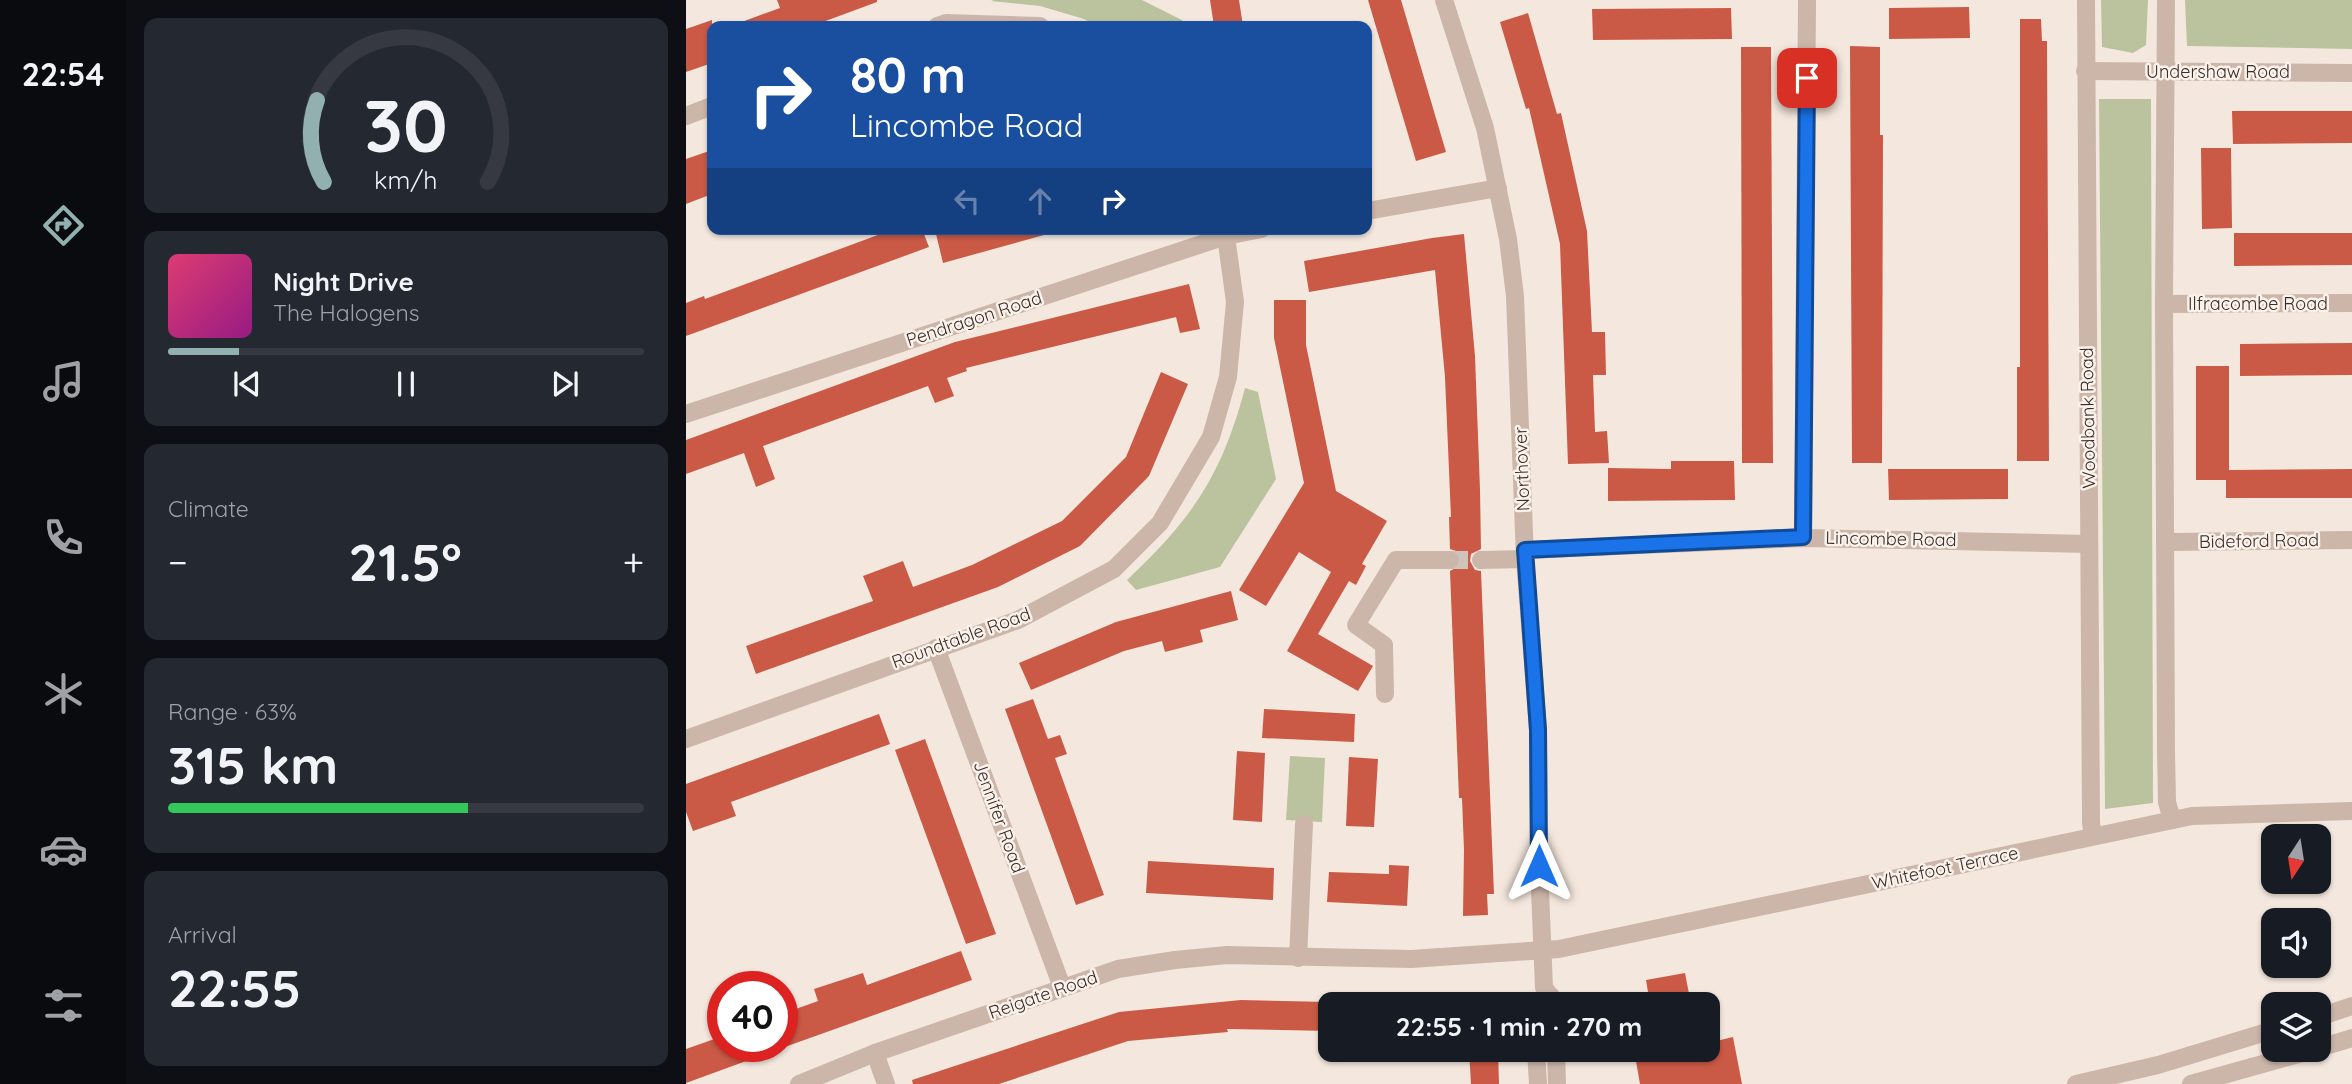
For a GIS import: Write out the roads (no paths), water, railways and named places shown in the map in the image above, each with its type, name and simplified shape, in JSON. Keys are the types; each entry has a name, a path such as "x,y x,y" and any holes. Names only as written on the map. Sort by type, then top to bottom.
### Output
{"street":[{"name":"Northover","path":"1444,0 1485,128 1508,239 1515,296 1525,554 1538,730 1542,950 1544,988 1547,992"},
{"path":"1803,537 1807,0"},
{"name":"Woodbank Road","path":"2086,0 2093,836"},
{"path":"2166,0 2165,542 2167,802 2172,820"},
{"name":"Undershaw Road","path":"2085,71 2352,73"},
{"path":"686,116 707,108"},
{"path":"1372,210 1498,188"},
{"name":"Pendragon Road","path":"686,414 1216,235"},
{"name":"Roundtable Road","path":"686,739 1018,620 1114,569 1160,523 1211,437 1228,377 1235,302 1225,235"},
{"name":"Ilfracombe Road","path":"2164,304 2352,303"},
{"name":"Lincombe Road","path":"1481,560 1525,554 1803,537 2089,544"},
{"name":"Bideford Road","path":"2165,542 2352,540"},
{"path":"1385,694 1384,645 1356,625 1395,560 1450,560"},
{"name":"Jennifer Road","path":"936,648 1062,987"},
{"name":"Whitefoot Terrace","path":"1542,950 1580,945 2192,816 2352,811"},
{"path":"1298,958 1304,824"},
{"name":"Reigate Road","path":"799,1084 875,1053 1118,969 1227,955 1411,959 1542,950"},
{"path":"1541,992 1544,988"},
{"path":"2331,1013 2352,1006"},
{"path":"2076,1084 2158,1065 2261,1034"},
{"path":"2331,1044 2352,1038"},
{"path":"875,1053 886,1084"},
{"path":"1537,1062 1538,1084"},
{"path":"1556,1062 1557,1084"},
{"path":"2191,1084 2269,1062"}],"tunnel":[{"path":"1450,560 1481,560"}]}
